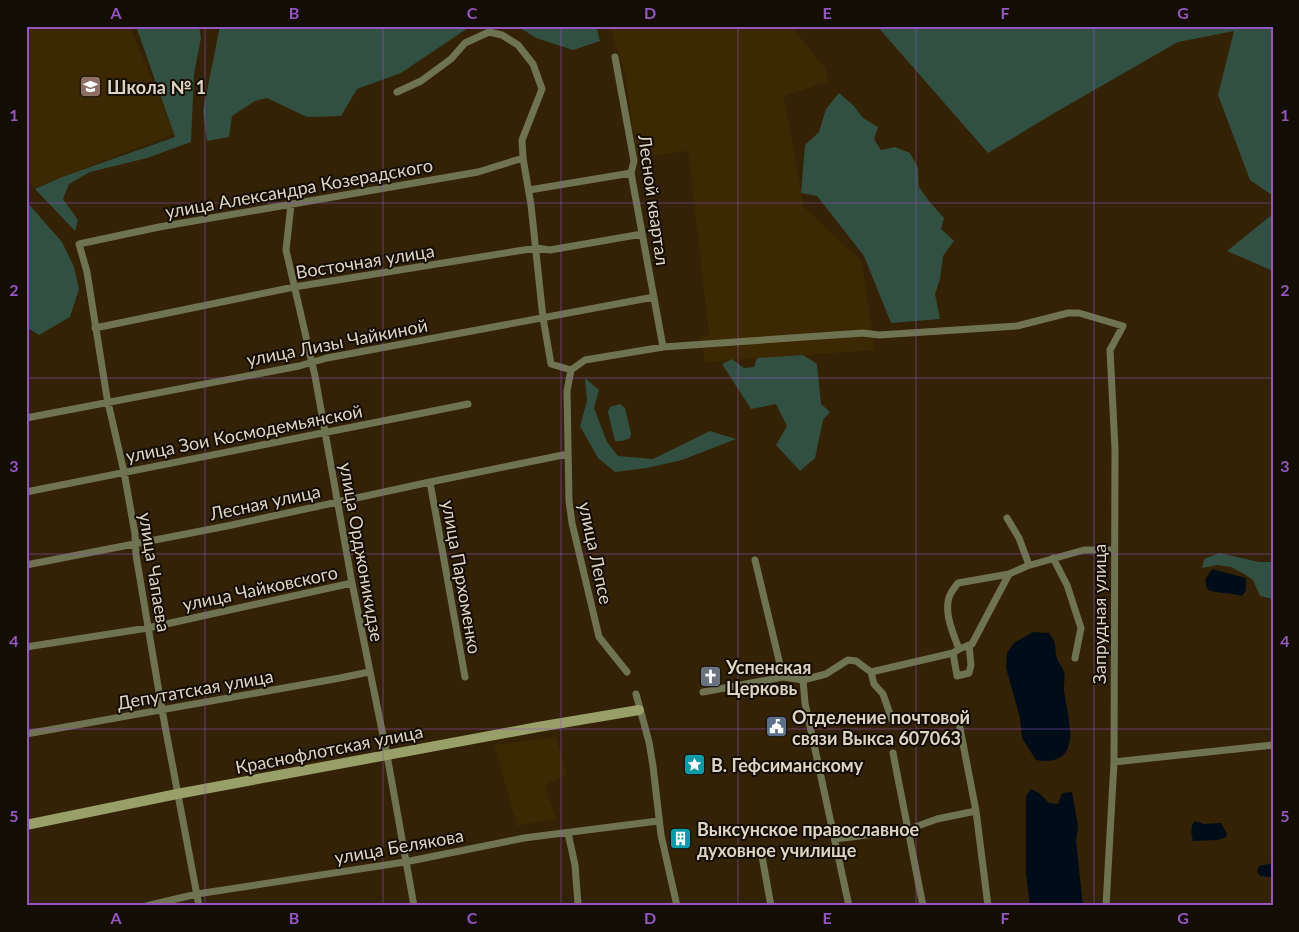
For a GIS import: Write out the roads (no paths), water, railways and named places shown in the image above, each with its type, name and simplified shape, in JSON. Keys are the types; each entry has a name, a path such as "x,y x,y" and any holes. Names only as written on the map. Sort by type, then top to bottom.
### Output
{"street":[{"path":"397,92 421,81 451,59 465,43 489,32 502,35 518,45 533,64 542,89 522,140 543,318 551,364 572,370 585,360 663,347"},
{"name":"Лесной квартал","path":"615,57 634,161 631,173 663,347"},
{"name":"улица Александра Козерадского","path":"79,244 159,227 478,172 523,158"},
{"path":"529,190 631,173"},
{"name":"улица Орджоникидзе","path":"291,204 286,250 312,363 414,906"},
{"name":"Восточная улица","path":"96,328 294,287 536,248 550,250 642,234"},
{"name":"улица Чапаева","path":"79,244 87,272 108,403 124,472 162,710 199,906"},
{"name":"улица Лизы Чайкиной","path":"26,418 312,363 327,358 654,297"},
{"name":"Запрудная улица","path":"663,347 863,333 879,335 1018,326 1068,313 1078,313 1123,326 1110,350 1115,449 1114,762 1106,906"},
{"name":"улица Лепсе","path":"572,370 567,391 569,501 572,523 599,637 627,672"},
{"name":"улица Зои Космодемьянской","path":"26,492 468,404"},
{"name":"Лесная улица","path":"26,565 218,528 568,454"},
{"name":"улица Пархоменко","path":"430,482 465,677"},
{"path":"1007,518 1019,538 1029,565"},
{"path":"970,645 971,665 969,673 957,676 956,651 948,612 950,594 958,583 1009,574 1029,565 1084,550 1114,550"},
{"path":"1053,558 1067,585 1081,628 1075,658"},
{"path":"755,560 783,676"},
{"path":"871,672 956,651 972,644 1009,574"},
{"name":"улица Чайковского","path":"26,647 148,628 352,583"},
{"path":"703,692 783,676 803,680 826,674 848,660 856,661 871,672 874,684 884,694 892,720"},
{"name":"Депутатская улица","path":"26,734 369,672"},
{"path":"803,680 805,703 849,906"},
{"path":"636,694 649,742 658,821 677,906"},
{"name":"Краснофлотская улица","path":"26,824 177,794 639,710"},
{"path":"960,728 976,811 988,906"},
{"path":"1114,762 1273,745"},
{"path":"893,753 923,906"},
{"path":"835,839 907,830 937,819 976,811"},
{"name":"улица Белякова","path":"146,906 197,894 405,862 524,838 658,821"},
{"path":"568,833 575,865 577,906"},
{"path":"761,851 771,906"}],"water":[{"path":"1212,569 1246,578 1246,590 1242,596 1214,592 1207,589 1205,580"},
{"path":"1033,632 1049,633 1055,643 1056,654 1065,674 1064,689 1070,739 1062,757 1051,760 1036,760 1022,738 1020,718 1006,668 1007,653 1014,643"},
{"path":"1031,789 1039,793 1049,803 1058,804 1062,793 1072,792 1078,826 1076,841 1083,906 1030,906 1026,873 1026,796"},
{"path":"1195,821 1204,824 1221,823 1227,834 1226,837 1218,840 1193,841 1191,830"},
{"path":"1273,863 1273,877 1260,876 1257,872 1259,866"}],"place":[{"name":"Школа № 1","path":"91,87"},
{"name":"Успенская Церковь","path":"710,677"},
{"name":"Отделение почтовой связи Выкса 607063","path":"776,727"},
{"name":"В. Гефсиманскому","path":"695,765"},
{"name":"Выксунское православное духовное училище","path":"681,839"}]}
